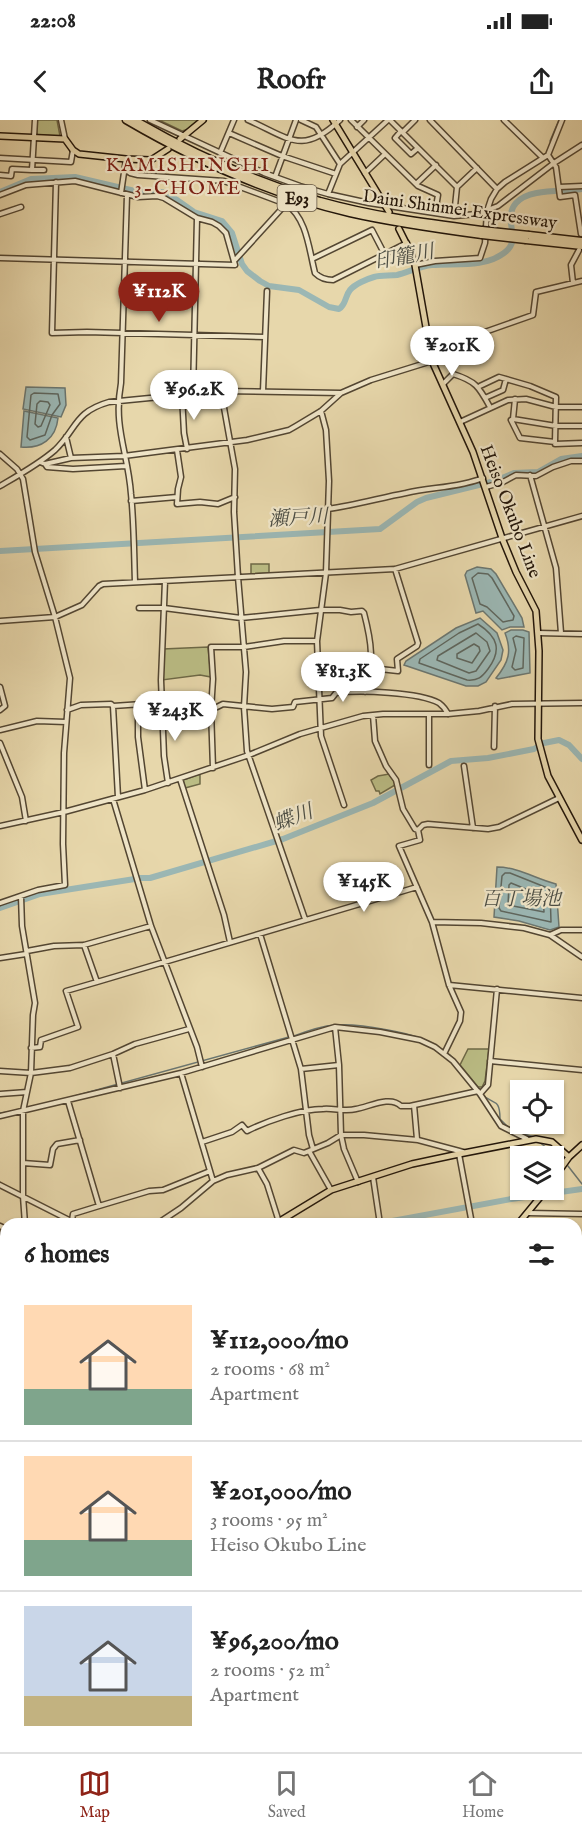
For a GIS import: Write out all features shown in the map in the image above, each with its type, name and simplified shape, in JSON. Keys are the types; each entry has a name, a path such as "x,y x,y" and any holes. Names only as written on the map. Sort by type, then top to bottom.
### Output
{"highway":[{"name":"Daini Shinmei Expressway","path":"126,120 202,160 248,180 316,204 393,222 527,238 580,248"},
{"name":"Daini Shinmei Expressway","path":"135,120 238,171 320,201 482,233"},
{"name":"Daini Shinmei Expressway","path":"527,238 581,238"}],"main road":[{"path":"183,137 203,120"},
{"path":"336,121 353,154 389,212"},
{"path":"0,136 65,139 73,150 87,156 151,160 168,149"},
{"name":"Heiso Okubo Line","path":"399,229 407,243 415,268 432,361 485,483 516,572 536,611 539,745 548,776 582,839"},
{"path":"285,1218 331,1190 412,1164 461,1153 527,1139 552,1142 569,1157"},
{"path":"564,1164 582,1145"},
{"path":"524,1218 538,1200"}],"street":[{"path":"32,170 35,120"},
{"path":"61,120 65,139"},
{"path":"150,120 275,177 328,194 385,206 454,216 487,212 498,206 554,163 582,146"},
{"path":"220,153 234,120"},
{"path":"248,120 299,142 312,141 336,121"},
{"path":"275,177 298,120 316,127 340,164"},
{"path":"351,120 416,183 438,195 435,213"},
{"path":"357,127 364,120"},
{"path":"328,194 340,164 389,120 457,187"},
{"path":"415,120 395,138 411,154 418,148"},
{"path":"430,120 497,189"},
{"path":"504,120 554,163 560,197 575,195 581,238"},
{"path":"415,268 435,261 480,258 490,199 497,189 546,157 562,120"},
{"path":"229,133 282,156 336,174"},
{"path":"0,136 0,141"},
{"path":"0,158 71,162 73,150"},
{"path":"365,173 385,154"},
{"path":"122,192 126,159"},
{"path":"416,183 436,165"},
{"path":"454,216 457,187 477,168"},
{"path":"0,175 11,176 12,169 44,170"},
{"path":"126,170 138,175 224,181 286,204 300,219 315,273 320,278 333,280 407,243"},
{"path":"0,195 26,185 75,181 138,198 157,196 164,198 197,219 219,226 226,233 235,265 0,258"},
{"path":"56,182 52,333 63,331 265,337"},
{"path":"559,187 582,186"},
{"path":"127,195 122,383 118,401 120,431 131,501 135,582"},
{"path":"235,260 286,204"},
{"path":"0,214 21,207"},
{"path":"193,394 197,219"},
{"path":"312,259 372,230 385,255"},
{"path":"573,283 571,265 580,248"},
{"path":"0,486 42,463 71,458 124,456 247,441 289,430 321,411 341,393 371,380 432,361 448,345 533,315 536,292 582,281"},
{"path":"264,392 267,291"},
{"path":"443,385 453,374 480,386 490,407"},
{"path":"480,386 499,376 556,397 555,442"},
{"path":"486,398 503,390 506,379"},
{"path":"42,463 66,436 77,419 98,405 220,391 341,393"},
{"path":"220,391 235,469 238,577 246,672 244,707 247,751 305,919"},
{"path":"182,395 187,448"},
{"path":"515,399 511,420 520,438 555,442 555,444 582,443"},
{"path":"460,422 490,407 515,399 526,399 556,407 582,407"},
{"path":"321,411 326,430 329,462 326,573 318,641 321,727 322,744 344,805"},
{"path":"513,419 556,426 582,426"},
{"path":"66,436 71,458"},
{"path":"177,450 180,477 177,504 200,502 218,504 235,497"},
{"path":"0,454 21,473 35,552 55,617 70,678 66,722 65,885 38,890 0,903"},
{"path":"328,509 362,504 405,493 485,483 503,483 516,475 540,475 553,466 571,461 582,461"},
{"path":"42,463 47,467 73,469 126,466"},
{"path":"530,475 559,581 561,633"},
{"path":"131,501 177,497"},
{"path":"0,621 55,617 82,605 99,586 135,582 395,569 582,516"},
{"path":"372,668 398,671 397,659 418,643 395,569"},
{"path":"165,581 161,649 164,756 168,783"},
{"path":"139,608 164,608 241,618 320,610 362,611 370,638 372,668 365,692"},
{"path":"538,633 582,634"},
{"path":"213,768 211,647 244,647 284,640 318,641"},
{"path":"0,687 5,706 0,710"},
{"path":"67,710 81,705 138,706 162,703 199,703 199,710 211,710 223,704 284,708 293,706 295,702 332,698 336,693 354,691 424,699 438,703 448,714"},
{"path":"0,826 64,812 145,790 213,768 321,727 373,715 448,714 479,711 512,704 582,703"},
{"path":"113,706 115,798 151,926 197,1047 202,1066"},
{"path":"138,706 138,737 145,790"},
{"path":"494,747 495,706"},
{"path":"373,715 375,741 381,757 396,780 403,809 415,829 418,830 420,840 399,846 432,922 449,985 462,1016 444,1054"},
{"path":"429,715 429,765"},
{"path":"0,730 37,721 66,722"},
{"path":"0,743 22,797 26,821"},
{"path":"464,766 473,828"},
{"path":"180,779 224,915 230,942"},
{"path":"418,830 428,824 473,828 499,827 559,798"},
{"path":"31,1048 40,1047 41,1040 78,1027 66,991 417,886"},
{"path":"21,896 22,926 35,1003 31,1072 23,1111 25,1218"},
{"path":"432,922 510,926 550,935 582,957"},
{"path":"0,958 54,946 84,945 151,926"},
{"path":"550,935 561,930 582,930"},
{"path":"260,934 301,1069 311,1150 331,1190"},
{"path":"84,945 97,982"},
{"path":"449,985 582,998"},
{"path":"202,1142 232,1132 242,1125 247,1131 302,1112 325,1109 355,1110 390,1101 398,1102 401,1106 414,1105 479,1093 488,1085 497,989"},
{"path":"334,1028 339,1065 341,1110 339,1123 344,1149 358,1182"},
{"path":"0,1116 181,1073 334,1028 380,1032 420,1040 453,1061 501,1125 527,1139"},
{"path":"0,1071 31,1072 70,1068 135,1044 189,1029"},
{"path":"113,1054 120,1088"},
{"path":"490,1061 582,1070"},
{"path":"301,1069 339,1065"},
{"path":"181,1073 213,1181"},
{"path":"0,1094 27,1092"},
{"path":"68,1101 99,1206"},
{"path":"414,1105 417,1139"},
{"path":"166,1218 213,1181 227,1175 258,1168 294,1150 304,1153 341,1135 364,1135 417,1139 461,1153 471,1218"},
{"path":"22,1163 50,1165 53,1149 57,1144 80,1140"},
{"path":"258,1168 267,1184 276,1218"},
{"path":"74,1218 73,1214 149,1191 163,1190 210,1172"},
{"path":"373,1177 379,1218"},
{"path":"0,1185 65,1218"},
{"path":"528,1214 582,1214"}],"green space":[{"path":"36,120 57,120 60,136 37,135"},
{"path":"159,120 199,120 189,129 182,131"},
{"path":"251,564 269,564 269,573 251,574"},
{"path":"208,647 211,677 200,675 162,680 163,649"},
{"path":"200,774 200,784 185,788 183,780"},
{"path":"389,774 395,785 380,794 371,780"},
{"path":"468,1049 489,1049 485,1081 482,1087 478,1087 460,1065"}],"water":[{"path":"26,387 65,388 66,405 61,417 23,409"},
{"path":"24,411 58,418 51,437 35,446 21,447"},
{"path":"477,567 491,569 496,574 522,618 524,627 510,627 502,630 483,611 476,613 465,575 467,571"},
{"path":"480,618 497,633 503,650 501,660 486,682 478,686 466,686 404,665 406,661 456,628"},
{"path":"511,630 529,632 530,673 498,679 496,678 504,667 509,651 505,633"},
{"name":"百丁場池","path":"497,867 520,871 556,884 559,927 550,930 494,917"}],"waterway":[{"path":"550,141 559,120"},
{"name":"印籠川","path":"0,192 31,179 75,177 139,192 167,193 194,212 222,221 232,233 242,264 260,281 269,286 299,290 329,307 339,309 352,288 371,278 397,275 428,266 479,263 496,258 510,248 513,236 512,210 522,198 538,193 582,189"},
{"name":"瀬戸川","path":"0,551 380,529 426,498 495,481 514,473 538,472 561,459 582,456"},
{"name":"蝶川","path":"0,908 40,894 150,878 283,839 373,803 451,761 488,758 534,749 544,743 559,740 569,745 582,759"},
{"path":"294,1036 314,1029 345,1025 403,1033 437,1046"},
{"path":"71,1097 289,1037"},
{"path":"441,1049 450,1055 478,1089"},
{"path":"481,1093 497,1104 500,1119 507,1126 534,1137"},
{"path":"0,1113 14,1111"},
{"path":"539,1142 544,1146"},
{"path":"568,1166 582,1184"},
{"path":"408,1218 511,1199 582,1189"}],"district":[{"name":"KAMISHINCHI 3-CHOME","path":"188,176"}]}
